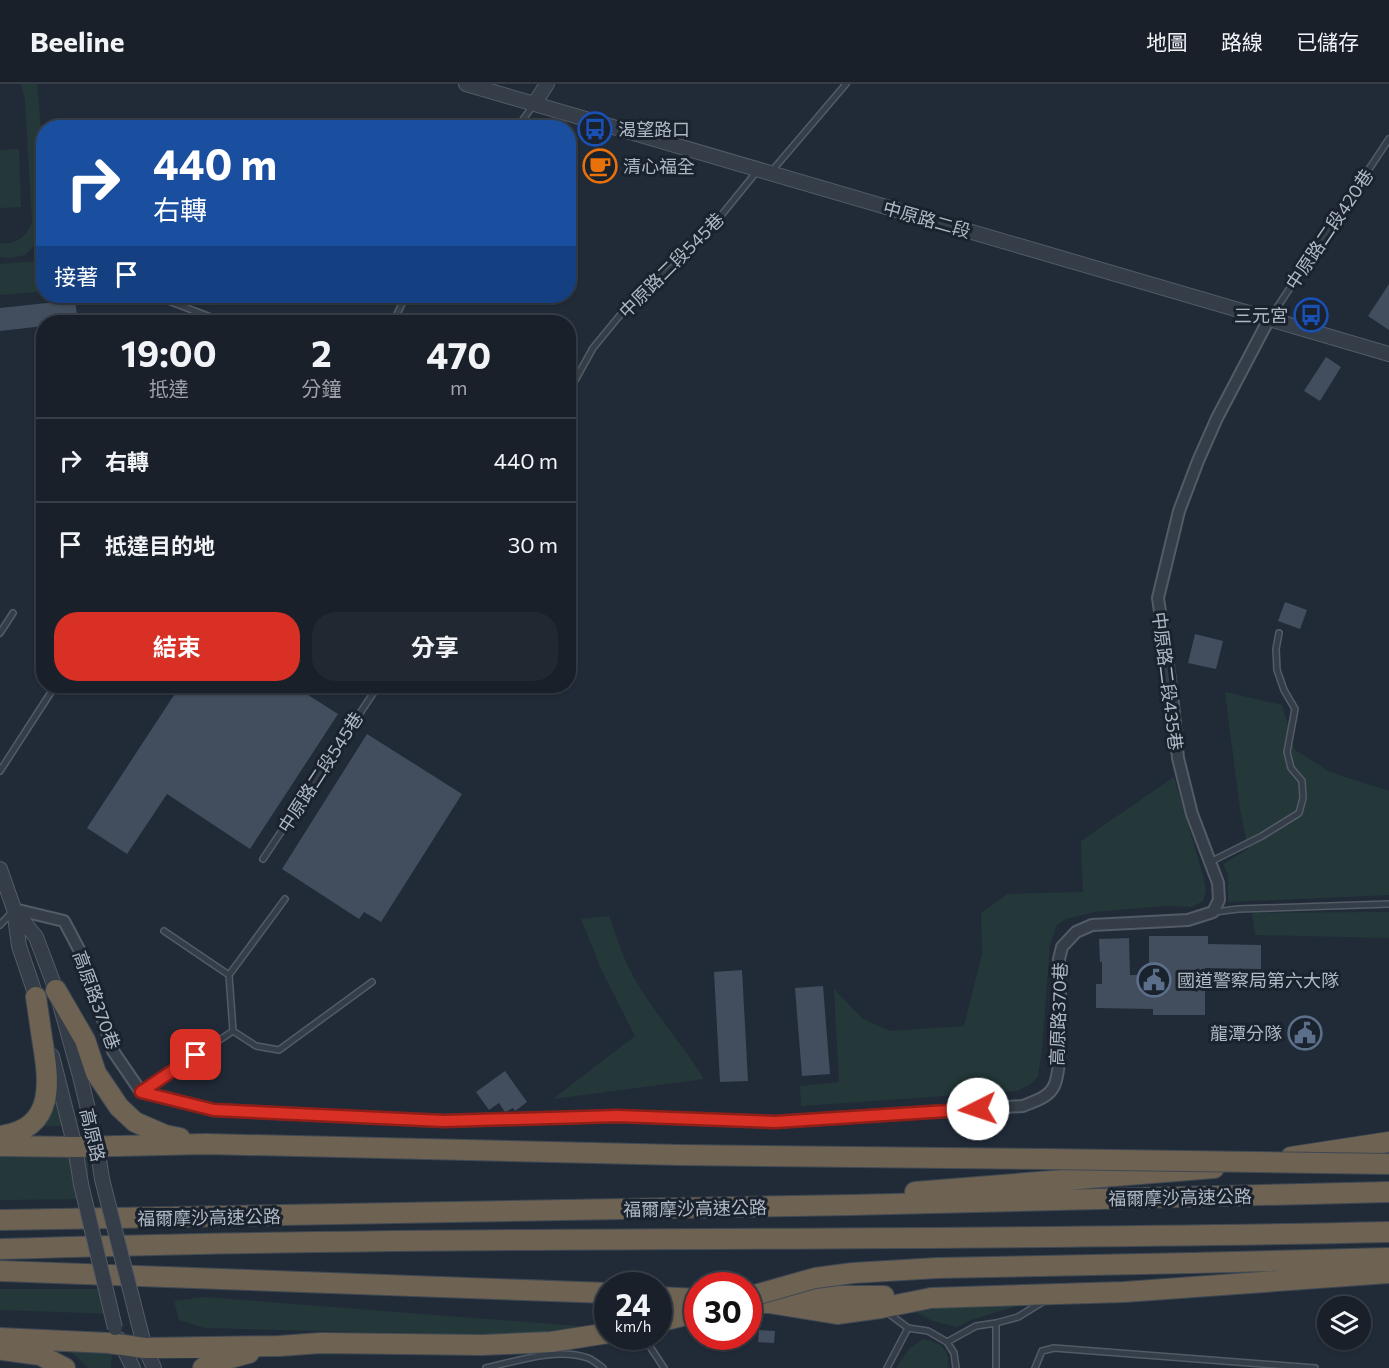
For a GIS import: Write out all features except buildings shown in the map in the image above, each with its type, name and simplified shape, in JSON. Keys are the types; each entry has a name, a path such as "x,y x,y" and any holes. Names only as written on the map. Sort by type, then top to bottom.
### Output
{"highway":[{"path":"56,990 85,1040 96,1073 119,1107 135,1122 155,1131 206,1144"},
{"path":"0,1136 22,1131 37,1119 45,1104 48,1086 36,997"},
{"path":"850,1205 925,1190 1175,1172 1389,1142"},
{"path":"0,1146 206,1144 680,1155 1389,1164"},
{"name":"福爾摩沙高速公路","path":"0,1220 850,1205 1389,1192"},
{"name":"福爾摩沙高速公路","path":"0,1249 165,1244 1012,1238 1389,1232"},
{"path":"762,1293 815,1278 853,1273 937,1268 1389,1258"},
{"path":"0,1270 594,1292"},
{"path":"762,1303 837,1314 931,1298 1124,1292 1389,1273"},
{"path":"762,1297 873,1298 920,1292 958,1297"},
{"path":"0,1338 118,1337 145,1348 279,1346 321,1343 482,1345 551,1342 594,1335"},
{"path":"203,1368 212,1363 279,1346"},
{"path":"0,1349 40,1355 65,1368"}],"street":[{"name":"中原路二段","path":"466,84 1389,354"},
{"path":"534,104 548,84"},
{"name":"中原路二段435巷","path":"1213,912 1219,900 1218,883 1192,814 1178,758 1172,693 1158,598 1179,511 1198,461 1217,418 1269,319"},
{"name":"高原路","path":"0,869 14,909 20,946 36,997 75,1147 81,1184 118,1337 133,1368"},
{"name":"高原路370巷","path":"14,909 64,921 83,957 113,1051 141,1092 214,1110 444,1121 618,1116 775,1122 1023,1106 1044,1098 1054,1085 1059,1064 1059,959 1062,947 1076,932 1092,925 1188,920 1213,912"},
{"name":"高原路","path":"14,909 36,937 56,990 97,1146 102,1179 139,1325 153,1368"},
{"path":"118,1337 121,1368"},
{"path":"144,1368 145,1348"}],"lane":[{"name":"中原路二段545巷","path":"576,379 593,348 630,303 681,260 846,84"},
{"path":"523,120 534,104"},
{"name":"中原路二段420巷","path":"1269,319 1389,139"},
{"path":"174,303 205,315"},
{"path":"0,633 13,614"},
{"path":"1210,862 1262,836 1299,813 1303,798 1302,781 1291,768 1287,752 1295,709 1284,690 1277,670 1276,649 1279,633"},
{"path":"0,771 50,693"},
{"name":"中原路二段545巷","path":"263,859 373,693"},
{"path":"233,1031 229,975 285,899"},
{"path":"1213,912 1238,909 1389,904"},
{"path":"0,925 14,909"},
{"path":"164,931 229,975"},
{"path":"233,1031 256,1046 279,1050 372,982"},
{"path":"141,1092 233,1031"},
{"path":"947,1342 976,1326 1018,1317 1037,1307 1053,1294"},
{"path":"881,1308 908,1328 928,1331 947,1342 954,1353 956,1368"},
{"path":"996,1323 996,1368"},
{"path":"887,1368 908,1328"},
{"path":"1035,1368 1042,1351 1054,1348 1315,1368"},
{"path":"653,1350 664,1368"},
{"path":"486,1368 550,1355 571,1354 590,1358 603,1368"}],"green space":[{"path":"21,84 37,84 40,120 36,120 36,244 25,255 0,257 0,243 11,243 20,239 32,222 25,99"},
{"path":"19,149 21,207 0,208 0,150"},
{"path":"36,261 36,292 0,295 0,264"},
{"path":"1225,692 1282,705 1295,750 1330,772 1389,791 1389,895 1228,902 1228,874 1223,864 1248,849 1240,809"},
{"path":"1174,777 1204,879 1206,891 1203,901 1192,907 1167,906 1094,912 1066,919 1057,925 1050,944 1038,1076 1031,1084 1017,1091 801,1106 800,1086 839,1082 834,989 863,1019 890,1031 964,1026 982,954 981,913 1008,894 1083,892 1081,841"},
{"path":"1389,912 1389,938 1255,935 1252,913"},
{"path":"609,916 624,958 635,979 704,1079 553,1099 635,1036 602,971 581,919"},
{"path":"56,1104 62,1126 38,1126 49,1117"},
{"path":"0,1153 88,1159 88,1199 0,1200"},
{"path":"0,1289 108,1289 119,1314 0,1310"},
{"path":"204,1297 591,1327 594,1330 594,1343 565,1337 205,1328 179,1320 174,1301"},
{"path":"981,1302 1023,1304 971,1320 957,1327 933,1321 915,1312"},
{"path":"923,1339 939,1344 946,1351 948,1368 896,1368 909,1349"},
{"path":"65,1350 112,1352 111,1368 88,1368 74,1354"}],"place":[{"name":"渴望路口","path":"595,129"},
{"name":"清心福全","path":"600,166"},
{"name":"三元宮","path":"1311,315"},
{"name":"國道警察局第六大隊","path":"1154,980"},
{"name":"龍潭分隊","path":"1305,1033"}],"route":[{"path":"196,1055 141,1092 214,1110 444,1121 618,1116 775,1122 978,1109"}]}
